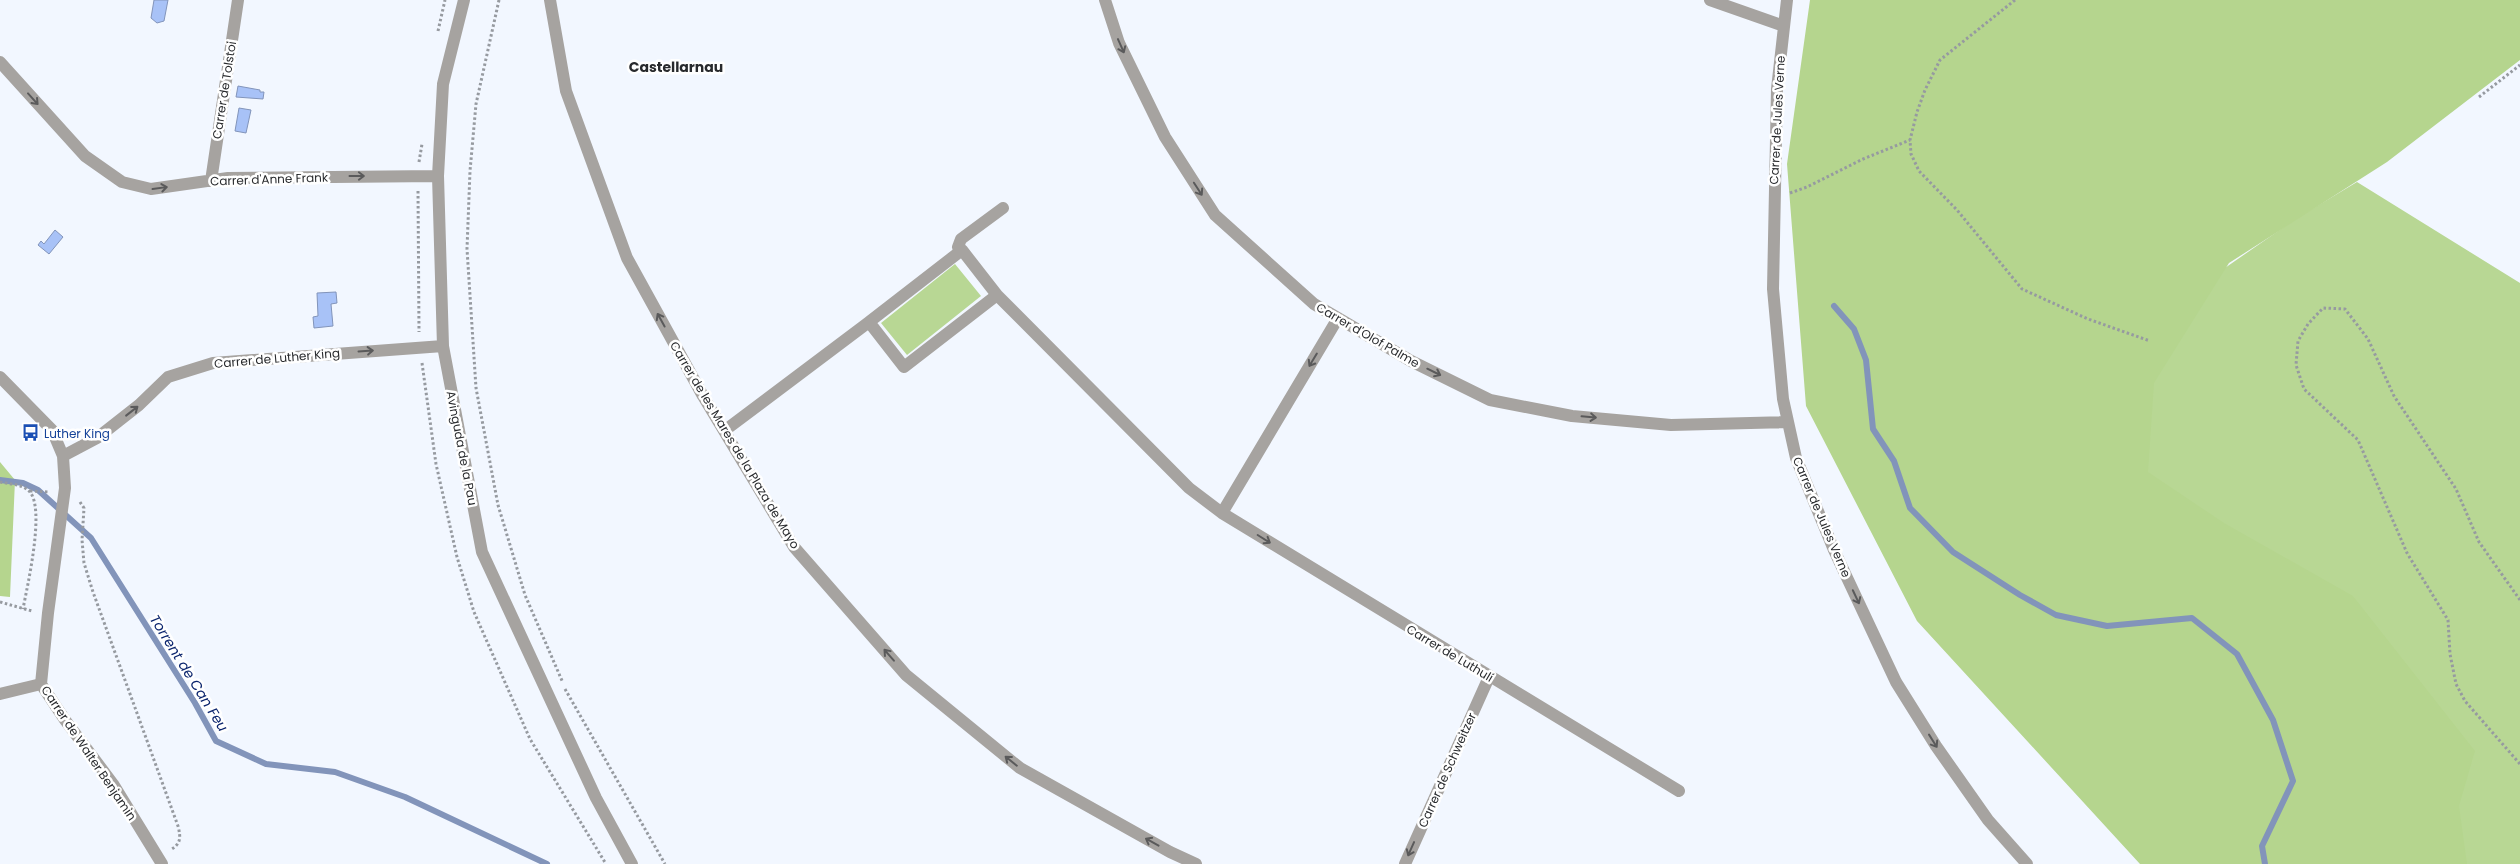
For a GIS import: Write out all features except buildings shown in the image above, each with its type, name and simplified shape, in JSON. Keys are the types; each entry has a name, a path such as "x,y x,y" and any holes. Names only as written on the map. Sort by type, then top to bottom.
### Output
{"street":[{"name":"Carrer de Tolstoi","path":"211,180 238,0"},
{"name":"Avinguda de la Pau","path":"464,0 443,84 438,176 443,346 482,552 596,798 632,864"},
{"name":"Carrer de les Mares de la Plaza de Mayo","path":"550,0 566,91 627,258 724,431 794,547 906,675 1020,768 1170,852 1196,864"},
{"name":"Carrer d'Olof Palme","path":"1105,0 1119,42 1165,137 1215,215 1314,304 1411,361 1490,400 1572,416 1671,425 1788,422"},
{"path":"1710,0 1784,26"},
{"name":"Carrer de Jules Verne","path":"1787,0 1777,90 1773,198 1773,289 1783,399 1796,458 1834,550 1896,682 1936,746 1988,820 2027,864"},
{"name":"Carrer d'Anne Frank","path":"0,62 85,156 122,182 152,189 237,178 438,176"},
{"path":"724,431 962,250 958,247 961,240 1004,208"},
{"name":"Carrer de Luthuli","path":"962,250 997,295 1189,488 1222,513 1679,791"},
{"path":"869,322 904,367 997,295"},
{"path":"1222,513 1338,318"},
{"name":"Carrer de Luther King","path":"62,456 97,438 139,405 168,377 213,363 443,346"},
{"path":"0,377 52,430 62,456"},
{"name":"Carrer de Walter Benjamin","path":"62,456 65,488 48,613 41,684 65,720 113,784 160,860"},
{"name":"Carrer de Schweitzer","path":"1405,864 1489,677"},
{"path":"0,694 41,684"}],"path":[{"path":"499,0 476,104 470,171 467,249 476,388 498,505 525,595 564,687 665,864"},
{"path":"2015,0 1940,60 1925,90 1910,140 1910,154 1919,172 1957,210 2022,289 2088,319 2150,341"},
{"path":"2479,96 2520,65"},
{"path":"1773,198 1807,188 1863,159 1910,140"},
{"path":"2520,600 2479,542 2456,489 2394,396 2368,339 2344,309 2323,308 2308,324 2298,341 2296,365 2304,389 2358,440 2408,553 2448,620 2450,654 2456,684 2465,702 2520,764"},
{"path":"0,482 22,487 30,491 58,495"},
{"path":"23,609 34,547 36,516 35,500 30,491"},
{"path":"72,500 80,502 84,508 82,540 84,563 178,826 180,841 177,846 160,860"},
{"path":"0,602 23,609 48,613"}],"green space":[{"path":"1810,0 2520,0 2520,60 2387,162 2229,263 2154,383 2148,472 2224,523 2353,596 2475,751 2459,806 2467,864 2140,864 1917,621 1806,406 1787,164"},
{"path":"2357,182 2520,283 2520,864 2456,864 2129,464 2130,424 2199,286 2294,220"},
{"path":"955,264 981,296 907,355 881,323"},
{"path":"0,462 15,480 10,597 0,596"}],"water":[{"path":"154,0 168,0 164,21 157,23 151,18"},
{"path":"238,86 264,92 263,99 236,97"},
{"path":"239,108 251,110 246,133 235,131"},
{"path":"55,230 63,237 49,254 38,245 41,241 44,244"},
{"path":"336,292 337,303 331,304 333,326 314,328 313,317 318,316 317,293"}],"waterway":[{"path":"1834,306 1854,329 1866,360 1873,429 1894,461 1910,508 1953,552 2020,595 2056,615 2107,626 2192,618 2237,654 2273,720 2293,781 2262,846 2265,864"},
{"name":"Torrent de Can Feu","path":"0,480 23,483 38,490 91,538 195,703 216,741 266,764 335,772 405,797 547,864"}],"place":[{"name":"Luther King","path":"30,433"}],"district":[{"name":"Castellarnau","path":"676,67"}]}
